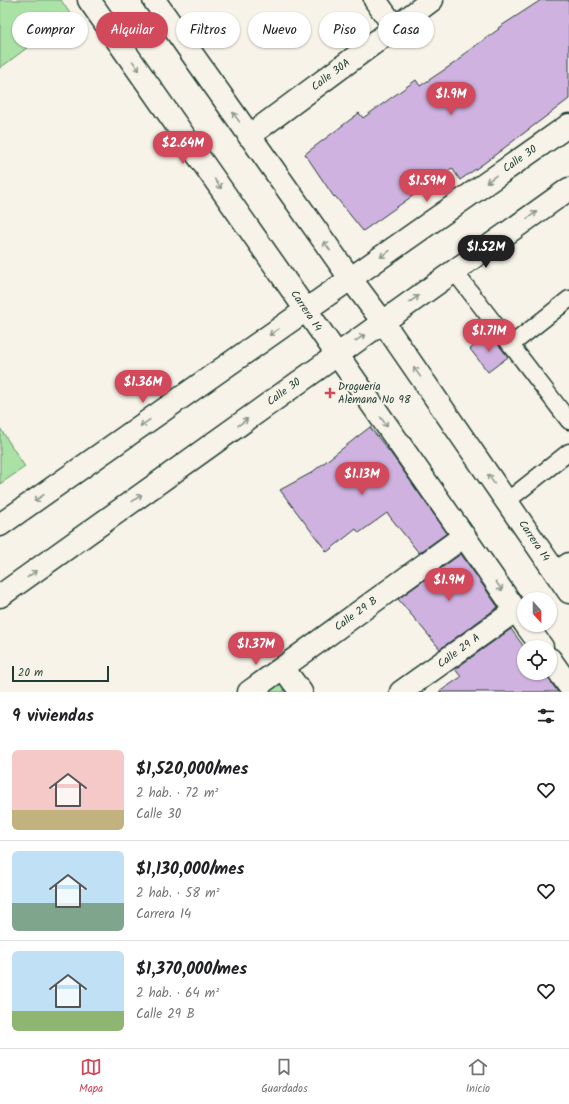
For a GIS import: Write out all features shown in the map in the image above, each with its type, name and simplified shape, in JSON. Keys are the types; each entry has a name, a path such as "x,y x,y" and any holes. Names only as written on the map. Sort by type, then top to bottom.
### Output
{"street":[{"name":"Carrera 14","path":"89,0 517,612"},
{"name":"Carrera 14","path":"154,0 249,136 383,322 507,501 563,569 569,592"},
{"path":"375,0 384,12"},
{"name":"Calle 30A","path":"416,12 432,0"},
{"name":"Calle 30A","path":"249,136 378,41"},
{"name":"Calle 30","path":"0,525 569,125"},
{"name":"Calle 30","path":"0,596 569,189"},
{"name":"Calle 29 B","path":"249,692 464,536"},
{"name":"Calle 29 A","path":"401,692 517,622"},
{"path":"282,668 301,692"},
{"path":"557,669 569,686"}],"lane":[{"path":"454,271 569,421"},
{"path":"511,345 569,299"},
{"path":"507,501 569,452"}],"green space":[{"path":"0,0 61,0 69,12 12,12 12,48 27,48 0,68"},
{"path":"0,428 25,467 0,484"},
{"path":"282,679 292,692 264,692"}],"building":[{"path":"541,0 569,0 569,99 460,180 452,168 363,231 335,196 334,197 305,154 359,113 363,118 416,80 420,86 462,58 461,56 499,29 498,28"},
{"path":"490,334 508,357 488,372 470,349"},
{"path":"370,427 392,455 447,533 419,553 387,513 359,533 356,529 327,552 280,490 311,473"},
{"path":"461,554 498,607 440,649 398,599"},
{"path":"511,629 519,640 517,640 517,680 549,680 558,692 439,692 461,677 455,669"}],"place":[{"name":"Drogueria Alemana No 98","path":"330,393"}]}
